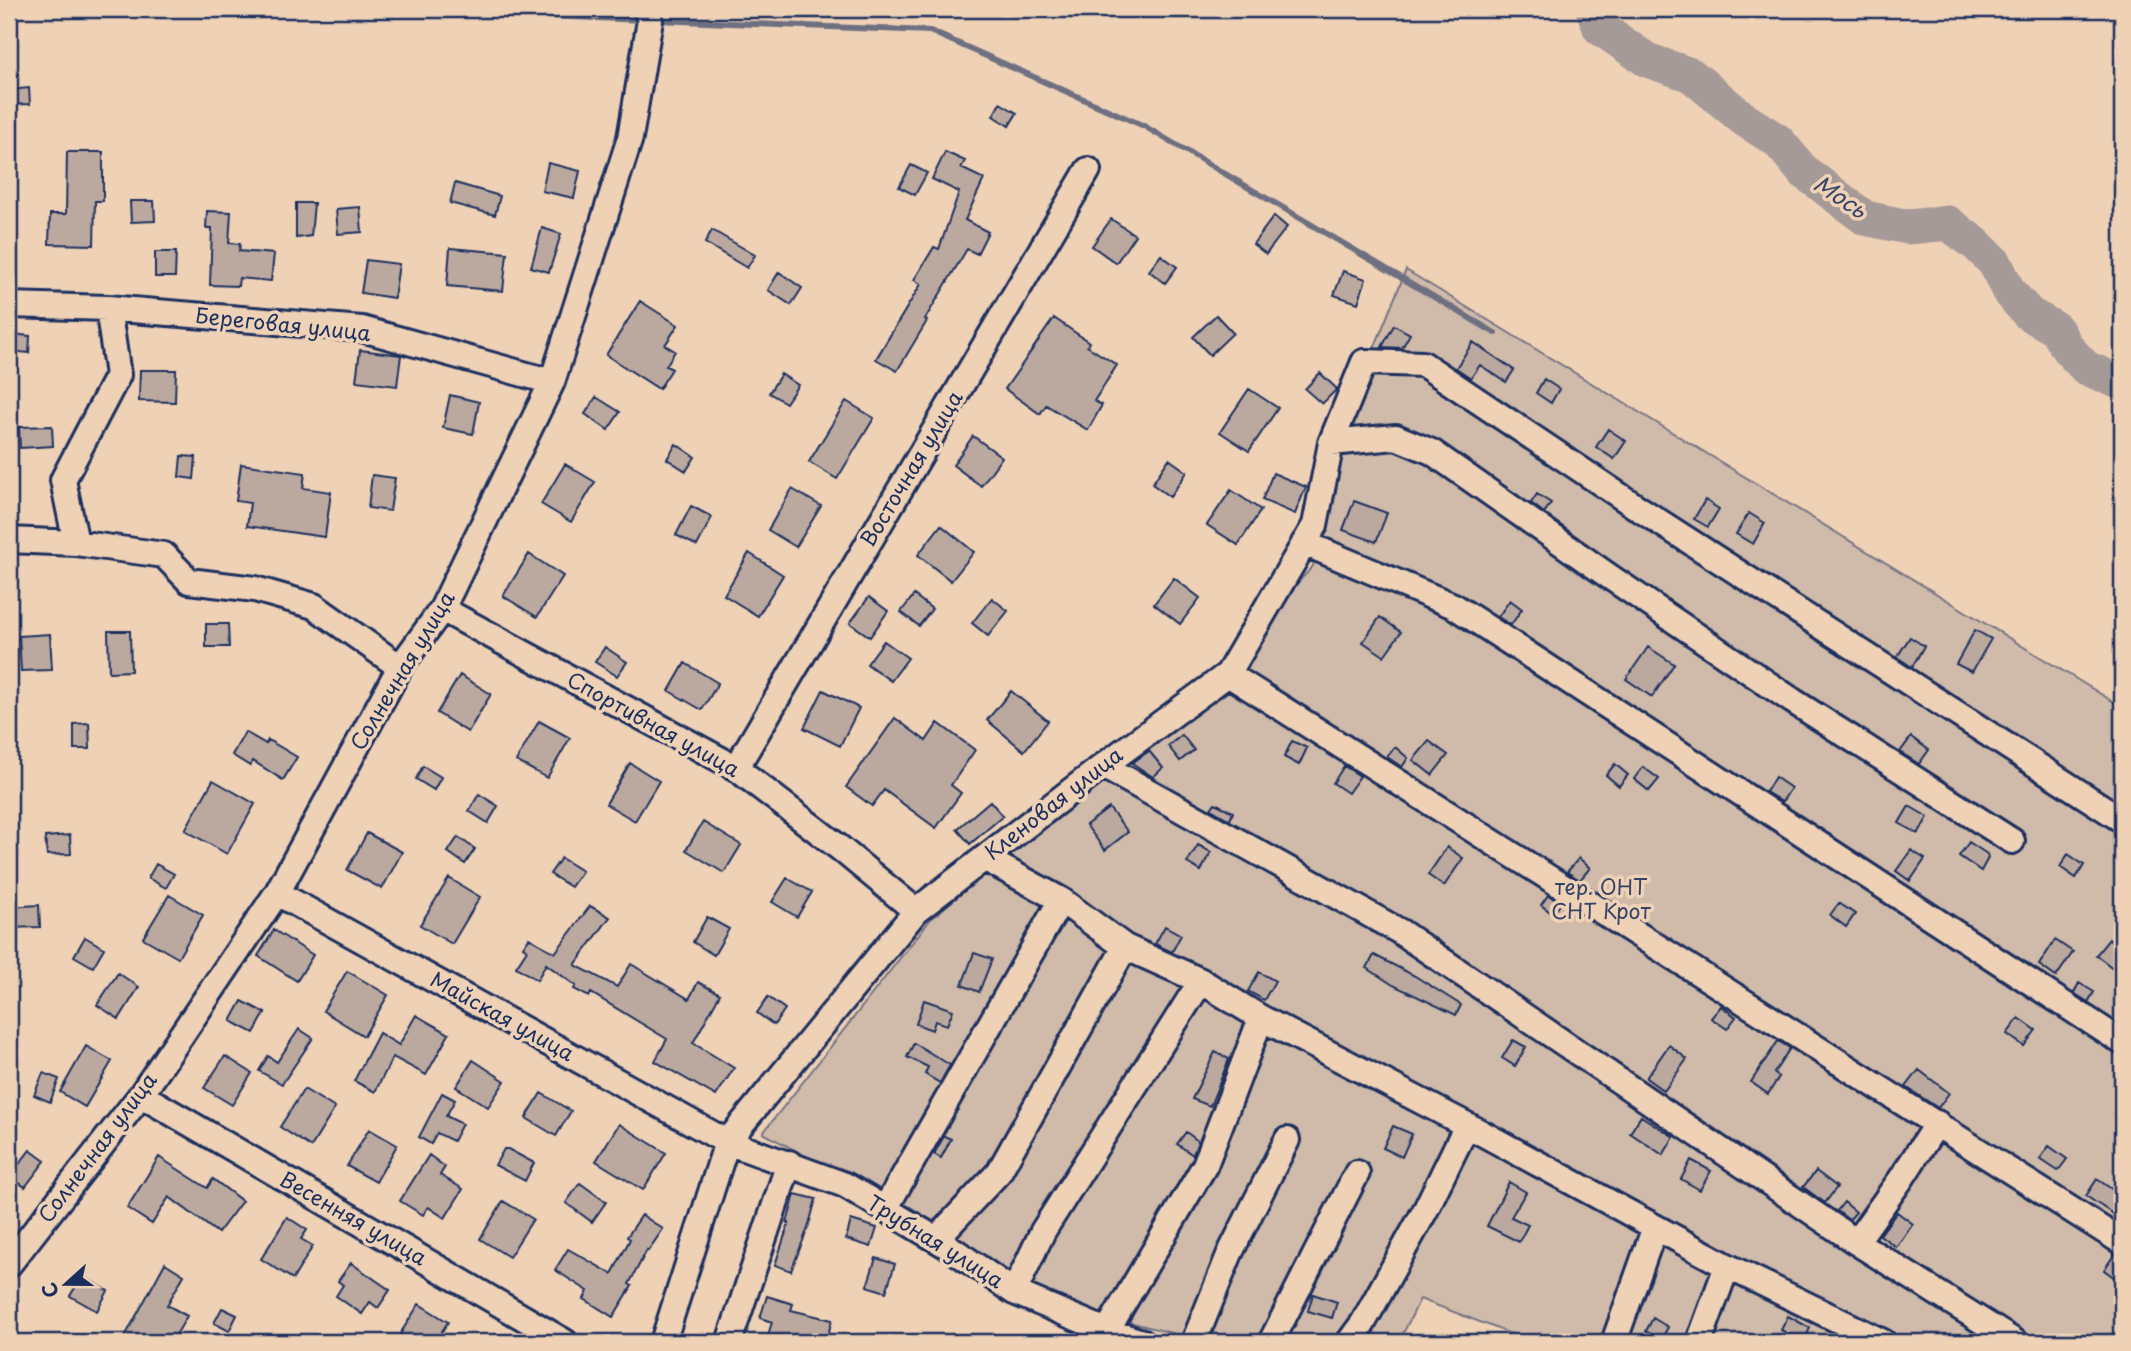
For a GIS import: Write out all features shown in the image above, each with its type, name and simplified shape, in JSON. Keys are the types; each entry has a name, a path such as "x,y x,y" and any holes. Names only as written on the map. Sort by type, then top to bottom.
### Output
{"street":[{"name":"Солнечная улица","path":"9,1264 141,1095 277,893 400,667 442,609 552,382 630,138 650,20 646,9"},
{"name":"Восточная улица","path":"736,768 1088,170"},
{"name":"Береговая улица","path":"9,305 108,308 362,329 552,382"},
{"path":"76,543 63,480 118,375 108,308"},
{"name":"Кленовая улица","path":"727,1142 916,911 1103,766 1228,674 1315,525 1331,443 1364,362 1423,364 1728,567 2122,820"},
{"path":"1331,443 1396,438 1432,452 1782,693 2012,841"},
{"path":"9,540 76,543 164,555 189,581 255,589 314,606 400,667"},
{"path":"1304,543 1454,606 2122,1042"},
{"name":"Спортивная улица","path":"442,609 736,768 916,911"},
{"path":"1228,674 2122,1242"},
{"path":"1103,766 1399,931 1856,1242 2015,1342"},
{"path":"984,858 1061,900 1125,947 1201,981 1261,1018 1467,1125 1727,1266 1883,1342"},
{"name":"Майская улица","path":"277,893 727,1142"},
{"path":"885,1209 1061,900"},
{"path":"936,1239 999,1172 1125,947"},
{"path":"1014,1292 1042,1231 1201,981"},
{"path":"1107,1331 1205,1165 1261,1018"},
{"name":"Весенняя улица","path":"141,1095 565,1342"},
{"path":"1856,1242 1902,1179 1937,1123"},
{"path":"1349,1342 1363,1323 1426,1209 1467,1125"},
{"path":"1194,1342 1230,1253 1287,1140"},
{"path":"663,1342 727,1142"},
{"name":"Трубная улица","path":"727,1142 845,1185 936,1239 1014,1292 1137,1341"},
{"path":"729,1342 789,1163"},
{"path":"1271,1342 1357,1173"},
{"path":"1614,1342 1655,1227"},
{"path":"1699,1342 1727,1266"}],"green space":[{"name":"тер. ОНТ СНТ Крот","path":"1406,270 2122,707 2122,1342 1532,1342 1420,1299 1399,1342 1206,1342 1014,1292 920,1218 763,1133 930,920 1186,707 1313,566 1340,432"}],"building":[{"path":"29,88 30,104 9,105 9,90"},
{"path":"1000,103 1017,113 1009,126 993,116"},
{"path":"67,152 103,152 103,201 95,201 94,245 49,244 50,214 66,214"},
{"path":"945,152 965,161 961,168 984,179 965,220 988,232 977,254 967,249 897,371 876,359 921,284 914,280 934,247 939,249 959,192 932,179"},
{"path":"548,163 580,171 574,198 542,191"},
{"path":"911,165 927,173 915,195 899,187"},
{"path":"455,183 500,196 495,215 450,203"},
{"path":"130,201 154,201 155,221 131,222"},
{"path":"296,203 314,203 311,236 296,238"},
{"path":"360,207 362,232 338,234 336,209"},
{"path":"207,211 231,212 229,243 240,244 239,251 274,254 271,281 239,278 238,286 210,285 212,228 206,228"},
{"path":"1274,216 1287,227 1266,254 1253,244"},
{"path":"1111,219 1135,235 1116,263 1092,246"},
{"path":"542,228 561,234 549,272 531,267"},
{"path":"712,230 755,255 747,268 705,243"},
{"path":"450,248 507,253 503,291 447,286"},
{"path":"155,252 176,252 175,277 155,277"},
{"path":"1161,255 1177,267 1165,283 1149,271"},
{"path":"366,260 399,264 394,298 361,293"},
{"path":"1343,271 1366,279 1358,303 1334,295"},
{"path":"779,272 802,288 791,305 768,290"},
{"path":"640,301 678,325 665,345 675,351 666,366 672,369 659,389 606,355"},
{"path":"1216,315 1233,333 1210,355 1193,337"},
{"path":"1054,318 1089,342 1087,346 1117,365 1094,401 1102,405 1088,430 1046,405 1040,414 1005,389"},
{"path":"1394,325 1410,334 1402,348 1382,347"},
{"path":"10,334 30,336 29,353 9,351"},
{"path":"1473,342 1514,370 1506,382 1480,365 1471,378 1456,368"},
{"path":"360,350 401,355 397,386 356,381"},
{"path":"140,370 176,370 175,402 139,401"},
{"path":"1320,373 1337,389 1322,404 1305,389"},
{"path":"781,374 798,385 786,403 769,393"},
{"path":"1544,379 1559,389 1551,403 1536,393"},
{"path":"1249,389 1278,408 1249,451 1220,432"},
{"path":"450,395 479,402 473,434 443,428"},
{"path":"596,397 620,412 608,430 585,414"},
{"path":"846,401 874,418 837,479 809,462"},
{"path":"52,426 53,446 20,448 19,427"},
{"path":"1608,429 1626,441 1614,459 1596,447"},
{"path":"973,436 1002,457 981,486 953,465"},
{"path":"676,444 695,457 686,471 667,459"},
{"path":"181,456 196,457 194,479 179,477"},
{"path":"1169,459 1187,472 1170,497 1152,484"},
{"path":"241,464 305,473 303,488 331,492 325,537 247,526 250,503 236,501"},
{"path":"565,464 595,482 571,522 541,504"},
{"path":"1273,473 1306,487 1295,514 1262,500"},
{"path":"372,475 395,478 390,511 368,508"},
{"path":"792,489 821,506 796,547 768,530"},
{"path":"1231,490 1261,510 1238,545 1207,525"},
{"path":"1537,494 1551,503 1544,513 1531,503"},
{"path":"1705,500 1719,509 1708,527 1694,519"},
{"path":"1354,501 1387,513 1376,542 1343,530"},
{"path":"691,506 712,517 697,546 676,535"},
{"path":"1749,513 1765,523 1753,544 1736,534"},
{"path":"941,525 974,552 951,581 918,555"},
{"path":"749,553 783,575 758,616 724,595"},
{"path":"529,554 563,576 537,617 503,596"},
{"path":"1174,578 1200,598 1180,624 1154,604"},
{"path":"914,595 932,609 919,626 901,612"},
{"path":"869,597 888,611 870,637 850,623"},
{"path":"992,598 1008,611 988,636 972,623"},
{"path":"1510,600 1522,609 1511,625 1498,617"},
{"path":"1380,617 1401,632 1384,656 1363,642"},
{"path":"206,624 228,624 229,647 206,647"},
{"path":"1975,630 1991,639 1972,672 1956,664"},
{"path":"108,631 130,631 131,671 109,672"},
{"path":"50,634 52,670 21,671 19,636"},
{"path":"1910,637 1924,646 1912,667 1897,657"},
{"path":"884,641 908,658 891,681 867,664"},
{"path":"605,647 627,662 617,676 595,662"},
{"path":"1648,647 1674,664 1652,697 1626,679"},
{"path":"685,663 718,683 702,710 669,691"},
{"path":"460,675 491,694 468,732 437,713"},
{"path":"823,690 859,708 840,746 804,728"},
{"path":"1011,691 1048,721 1024,751 987,720"},
{"path":"895,718 926,741 938,723 975,750 951,785 961,793 936,828 884,790 872,806 846,787"},
{"path":"539,721 570,738 547,778 516,761"},
{"path":"89,723 90,749 74,749 74,724"},
{"path":"245,732 266,744 268,740 297,757 283,780 253,761 250,766 232,755"},
{"path":"1182,735 1194,750 1180,761 1168,746"},
{"path":"1911,737 1929,750 1919,764 1900,752"},
{"path":"1292,741 1307,748 1299,765 1284,757"},
{"path":"1429,741 1448,755 1432,775 1413,760"},
{"path":"1395,747 1408,758 1402,767 1387,757"},
{"path":"1149,751 1163,768 1153,777 1132,763"},
{"path":"630,763 659,781 635,821 606,804"},
{"path":"1615,764 1628,775 1619,786 1606,775"},
{"path":"423,766 441,777 434,790 416,779"},
{"path":"1344,766 1360,776 1348,793 1333,783"},
{"path":"1643,767 1659,779 1649,791 1634,779"},
{"path":"1775,777 1791,788 1782,802 1766,792"},
{"path":"213,780 255,804 227,854 185,830"},
{"path":"479,794 498,806 488,823 469,811"},
{"path":"990,801 1003,816 970,844 957,829"},
{"path":"1215,803 1233,812 1230,820 1211,809"},
{"path":"1909,806 1928,817 1918,834 1899,823"},
{"path":"1109,808 1128,832 1105,850 1086,825"},
{"path":"703,822 741,845 724,873 686,850"},
{"path":"367,833 402,852 382,889 347,870"},
{"path":"70,835 71,854 47,855 45,837"},
{"path":"458,837 475,849 465,864 448,852"},
{"path":"1969,842 1987,854 1988,858 1981,871 1959,856"},
{"path":"1198,845 1211,852 1201,871 1187,863"},
{"path":"1447,847 1463,858 1444,886 1428,875"},
{"path":"1911,850 1925,859 1910,881 1896,871"},
{"path":"2068,854 2084,865 2076,878 2060,867"},
{"path":"561,858 582,871 571,887 550,874"},
{"path":"1579,858 1590,868 1580,880 1567,872"},
{"path":"156,864 174,874 166,888 148,878"},
{"path":"449,878 480,897 452,944 420,925"},
{"path":"787,878 812,892 797,917 772,902"},
{"path":"169,895 203,915 178,958 143,938"},
{"path":"1548,895 1561,903 1553,914 1541,905"},
{"path":"1839,903 1855,914 1846,927 1830,915"},
{"path":"39,905 40,927 9,928 9,907"},
{"path":"590,906 610,917 575,965 617,987 631,964 689,999 698,982 720,994 693,1043 734,1068 716,1096 655,1061 667,1039 591,993 589,997 574,989 576,986 546,964 537,980 516,967 527,950 523,947 529,938 555,953"},
{"path":"707,917 729,929 714,955 693,942"},
{"path":"1165,926 1181,935 1172,952 1155,944"},
{"path":"274,930 313,955 297,981 258,956"},
{"path":"85,937 104,948 93,967 74,956"},
{"path":"2109,939 2122,948 2122,957 2114,969 2096,955"},
{"path":"2055,940 2073,952 2056,977 2039,965"},
{"path":"974,953 992,959 979,992 962,985"},
{"path":"1374,955 1415,976 1461,1005 1456,1015 1393,985 1367,968"},
{"path":"347,971 388,995 364,1036 323,1011"},
{"path":"1259,972 1275,981 1264,1000 1248,991"},
{"path":"118,973 139,987 119,1019 97,1005"},
{"path":"2079,983 2094,992 2088,1002 2074,993"},
{"path":"768,997 785,1009 774,1025 757,1013"},
{"path":"924,1000 953,1010 947,1025 935,1021 932,1030 916,1024"},
{"path":"242,1001 265,1013 254,1033 231,1021"},
{"path":"1721,1006 1736,1017 1727,1029 1711,1018"},
{"path":"416,1015 449,1034 426,1075 393,1057 375,1092 354,1081 379,1033 399,1045"},
{"path":"2019,1018 2036,1030 2024,1046 2007,1034"},
{"path":"299,1029 313,1038 282,1084 259,1071 268,1056 277,1062"},
{"path":"1513,1040 1526,1047 1515,1066 1502,1058"},
{"path":"1778,1041 1790,1048 1774,1073 1779,1077 1768,1094 1751,1082"},
{"path":"914,1043 950,1065 940,1083 925,1074 928,1067 907,1057"},
{"path":"1669,1045 1687,1059 1664,1091 1646,1078"},
{"path":"86,1046 112,1061 85,1107 60,1092"},
{"path":"1215,1052 1229,1059 1210,1106 1192,1099"},
{"path":"225,1056 252,1073 232,1105 204,1088"},
{"path":"473,1060 505,1081 488,1107 456,1087"},
{"path":"1919,1070 1949,1093 1938,1108 1906,1087"},
{"path":"43,1073 59,1079 50,1102 34,1095"},
{"path":"304,1089 335,1108 311,1147 280,1127"},
{"path":"442,1093 455,1100 446,1116 462,1124 453,1141 437,1133 431,1144 419,1137"},
{"path":"541,1093 571,1111 556,1136 526,1118"},
{"path":"1641,1116 1674,1137 1663,1155 1630,1133"},
{"path":"619,1124 666,1153 643,1190 596,1161"},
{"path":"1393,1126 1412,1134 1402,1157 1383,1148"},
{"path":"369,1129 397,1145 376,1182 347,1166"},
{"path":"1186,1132 1198,1141 1193,1155 1177,1144"},
{"path":"944,1136 951,1139 941,1158 934,1154"},
{"path":"2049,1146 2067,1159 2058,1171 2040,1159"},
{"path":"504,1149 534,1163 525,1181 495,1165"},
{"path":"30,1150 45,1161 25,1187 10,1176"},
{"path":"429,1155 445,1167 440,1175 463,1189 445,1218 428,1207 423,1215 400,1201"},
{"path":"159,1157 207,1188 213,1179 242,1201 218,1233 169,1197 152,1224 127,1208"},
{"path":"1691,1160 1711,1171 1700,1190 1681,1179"},
{"path":"1816,1171 1837,1187 1825,1203 1803,1187"},
{"path":"2097,1179 2122,1196 2122,1220 2086,1196"},
{"path":"1509,1182 1526,1192 1511,1217 1528,1225 1519,1242 1487,1226"},
{"path":"580,1183 606,1202 592,1222 566,1203"},
{"path":"795,1194 816,1199 791,1271 775,1265"},
{"path":"503,1201 533,1219 509,1257 480,1239"},
{"path":"1844,1202 1856,1212 1849,1220 1837,1211"},
{"path":"1897,1212 1913,1224 1896,1247 1880,1235"},
{"path":"642,1215 663,1229 647,1250 629,1284 632,1286 613,1317 584,1299 588,1291 555,1270 568,1249 612,1274 630,1239 627,1237"},
{"path":"287,1217 307,1230 301,1239 313,1246 293,1279 261,1259"},
{"path":"851,1220 877,1228 871,1247 846,1239"},
{"path":"2114,1255 2122,1257 2122,1283 2104,1270"},
{"path":"876,1258 895,1264 886,1292 867,1286"},
{"path":"165,1263 184,1275 167,1305 187,1316 172,1342 122,1342"},
{"path":"351,1263 390,1290 378,1308 370,1302 362,1314 336,1296 343,1285 338,1281"},
{"path":"82,1276 108,1291 97,1311 70,1296"},
{"path":"1313,1294 1337,1302 1332,1318 1308,1311"},
{"path":"767,1296 793,1304 791,1310 832,1320 826,1342 766,1342 772,1322 760,1318"},
{"path":"419,1304 448,1322 435,1342 413,1342 400,1334"},
{"path":"222,1308 237,1315 229,1331 214,1323"},
{"path":"1788,1316 1810,1328 1804,1342 1781,1330"},
{"path":"1653,1318 1668,1327 1661,1340 1646,1331"}],"waterway":[{"path":"394,9 642,20"},
{"name":"Мось","path":"1593,9 1600,28 1647,60 1691,75 1745,120 1778,141 1803,171 1865,218 1908,227 1948,223 1995,263 2009,292 2029,314 2056,329 2068,349 2086,368 2122,383"},
{"path":"657,20 930,31 1144,126 1495,333"}]}
